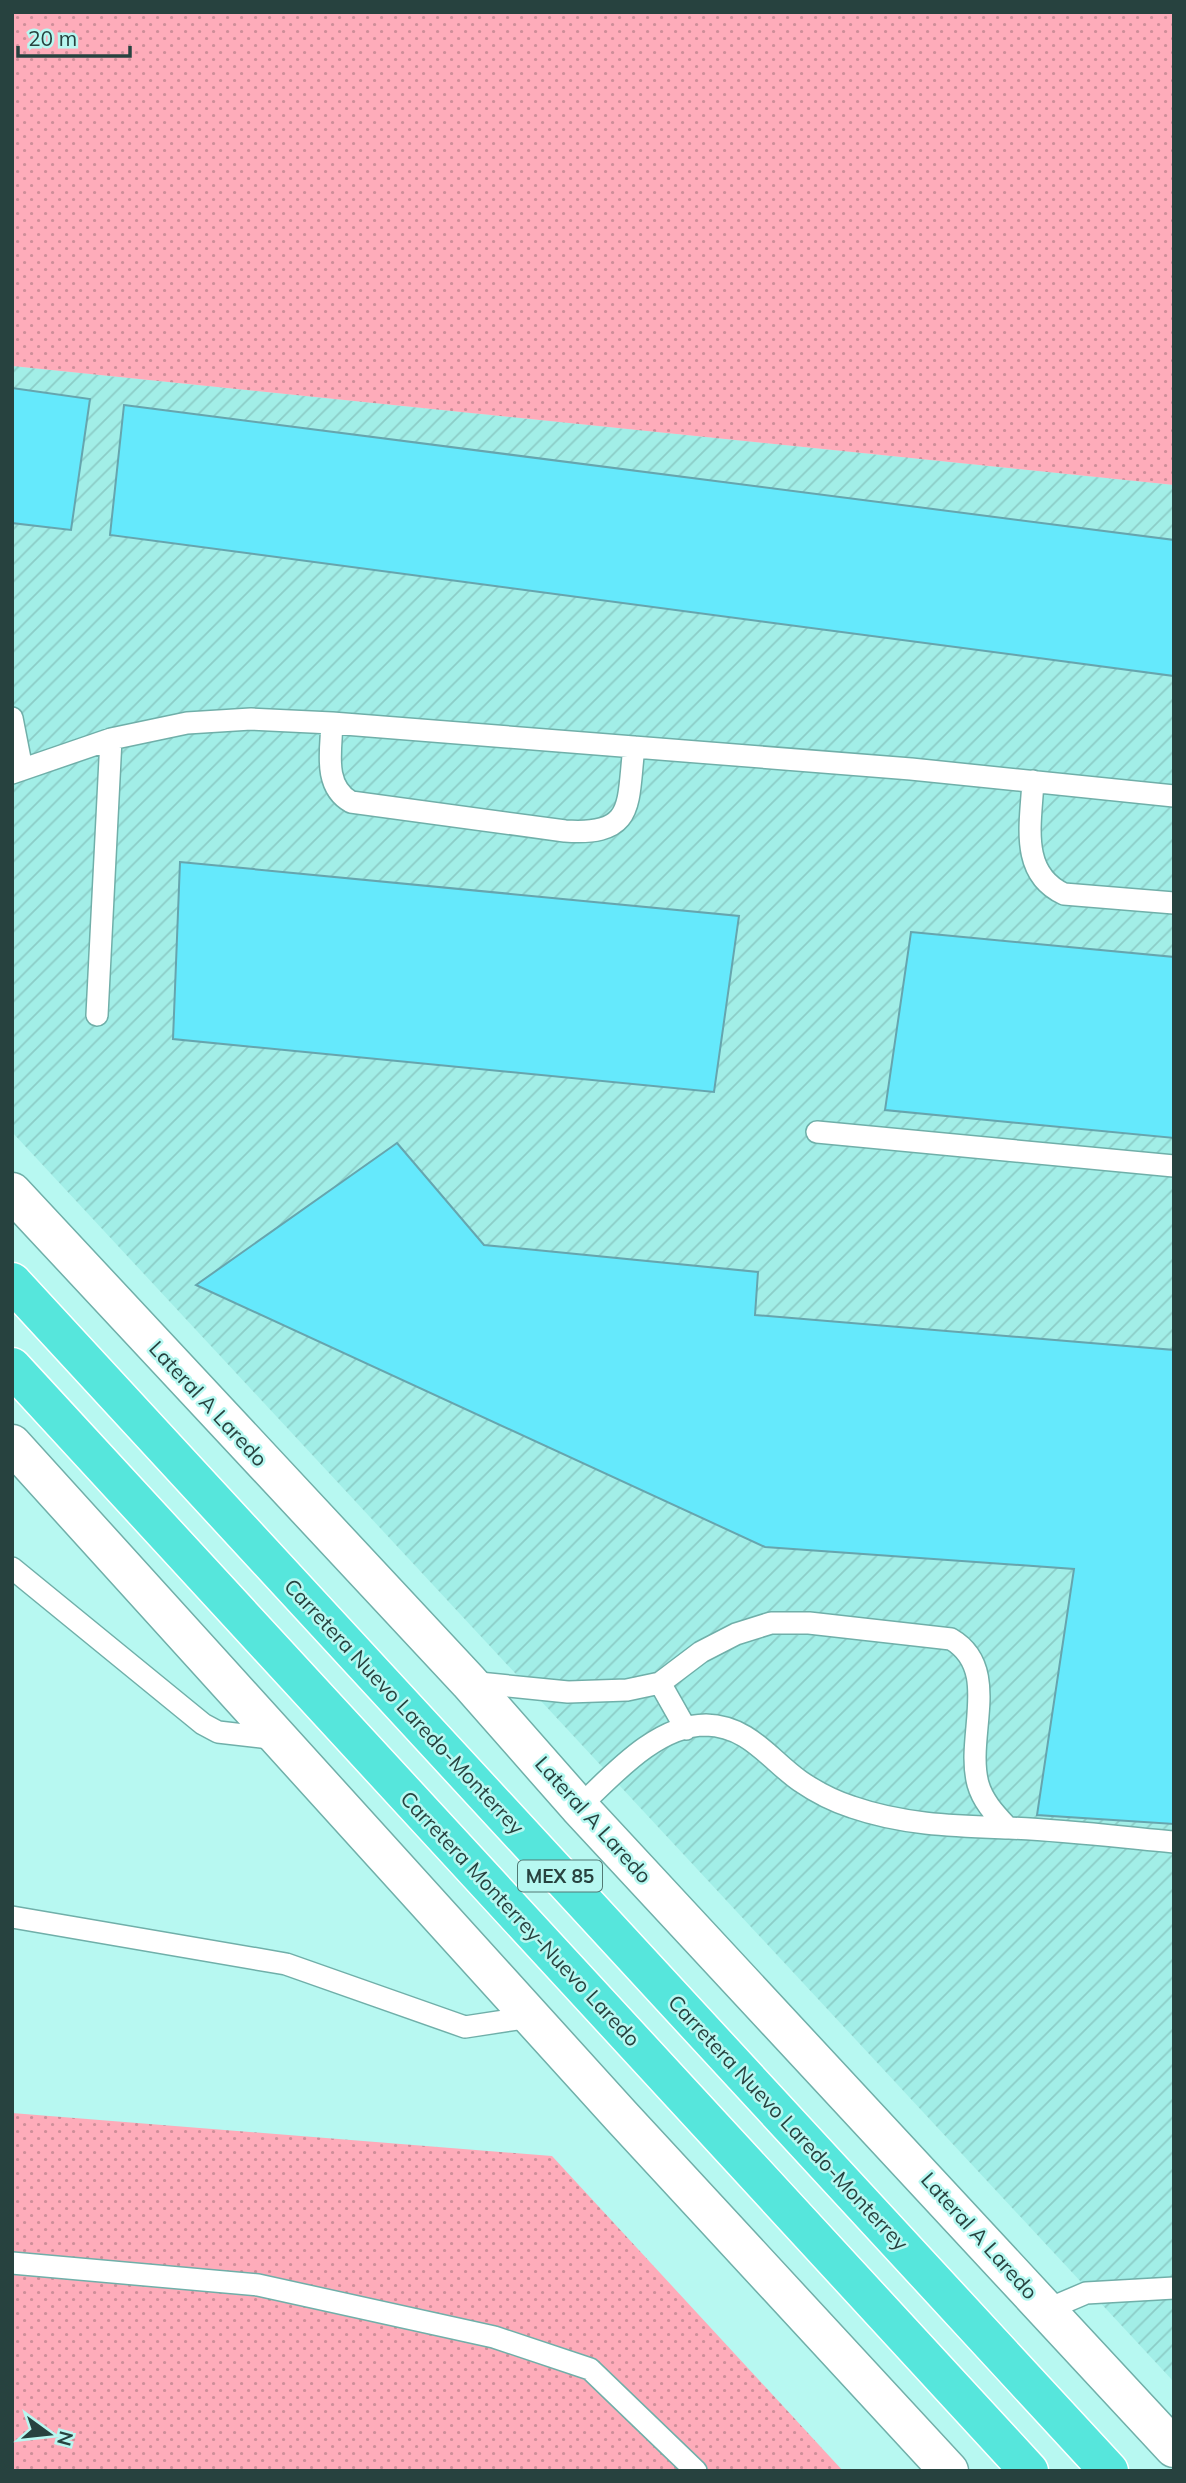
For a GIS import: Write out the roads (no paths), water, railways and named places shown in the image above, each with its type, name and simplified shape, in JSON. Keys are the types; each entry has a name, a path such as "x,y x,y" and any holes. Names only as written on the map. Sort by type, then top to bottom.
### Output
{"highway":[{"name":"Carretera Nuevo Laredo-Monterrey","path":"12,1282 1109,2471"},
{"name":"Carretera Monterrey-Nuevo Laredo","path":"12,1367 1028,2471"}],"street":[{"name":"Lateral A Laredo","path":"12,1192 469,1682 579,1807 1174,2448"},
{"path":"12,1444 531,2017 949,2471"}],"lane":[{"path":"12,718 17,771 111,740 187,723 251,719 634,747 1033,781 1174,796"},
{"path":"332,723 332,781 339,795 351,802 565,831 593,833 608,829 620,819 627,806 634,747"},
{"path":"97,1015 111,740"},
{"path":"1033,781 1033,866 1050,888 1064,894 1174,903"},
{"path":"817,1132 1174,1166"},
{"path":"12,1568 203,1724 218,1732 279,1739"},
{"path":"469,1682 568,1692 626,1689 660,1683 712,1646 736,1634 771,1623 821,1624 951,1639 965,1647 974,1661 978,1679 975,1765 978,1783 983,1798 1008,1828"},
{"path":"660,1683 686,1729"},
{"path":"579,1807 634,1757 659,1740 703,1725 738,1732 758,1744 798,1780 825,1796 895,1819 943,1827 1008,1828 1174,1842"},
{"path":"12,1917 286,1964 465,2027 531,2017"},
{"path":"12,2263 258,2286 494,2337 590,2369 696,2471"},
{"path":"1046,2310 1086,2293 1174,2288"}]}
